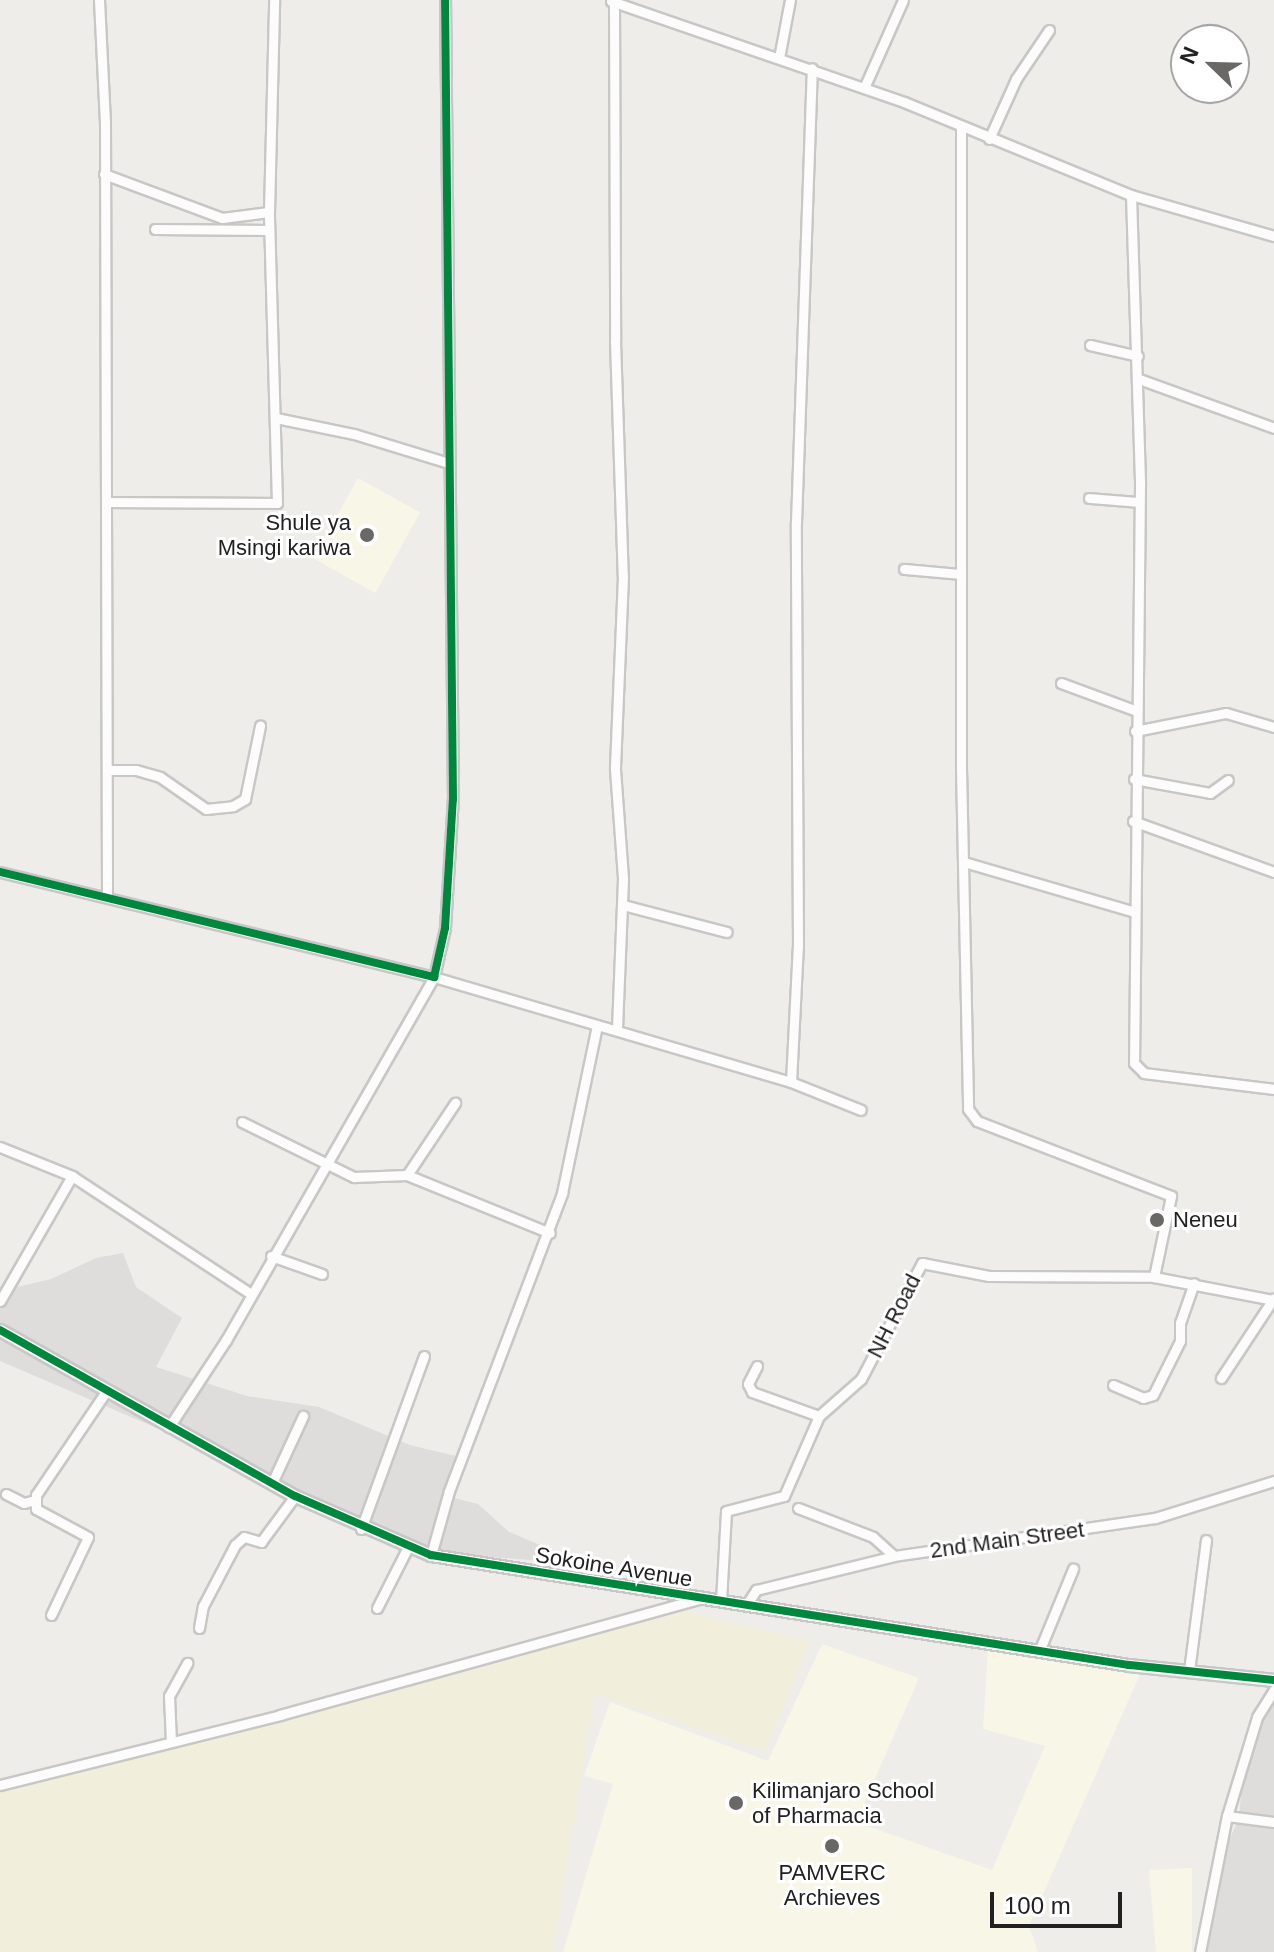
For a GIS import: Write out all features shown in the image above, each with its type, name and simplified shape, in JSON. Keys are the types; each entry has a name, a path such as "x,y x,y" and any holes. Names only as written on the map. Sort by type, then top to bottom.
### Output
{"street":[{"path":"99,0 107,502 107,895"},
{"path":"107,502 274,505 279,498 269,230 274,0"},
{"path":"169,1427 251,1294 434,977 445,928 453,799 445,0"},
{"path":"779,58 790,0"},
{"path":"864,88 903,0"},
{"path":"617,1030 623,905 615,769 623,576 615,341 611,1 628,3 812,68 1131,195 1274,236"},
{"path":"989,139 1016,79 1049,30"},
{"path":"791,1082 798,946 795,548 812,68"},
{"path":"961,127 960,574 967,1095 972,1117 1171,1196 1154,1277"},
{"path":"104,174 222,218 269,212"},
{"path":"1131,195 1139,379 1132,911 1135,1068 1274,1089"},
{"path":"155,229 269,230"},
{"path":"1090,345 1138,356"},
{"path":"1139,379 1274,428"},
{"path":"276,418 354,434 449,463"},
{"path":"1089,498 1139,502"},
{"path":"904,569 960,574"},
{"path":"1061,683 1134,710"},
{"path":"1135,731 1226,713 1274,727"},
{"path":"107,770 160,777 206,809 233,806 245,799 260,726"},
{"path":"1134,779 1210,793 1228,780"},
{"path":"1133,821 1274,872"},
{"path":"964,862 1132,911"},
{"path":"0,872 107,895 434,977 791,1082 861,1110"},
{"path":"623,905 727,932"},
{"path":"431,1555 449,1491 550,1233 568,1174 597,1026"},
{"path":"407,1175 455,1103"},
{"path":"242,1122 354,1177 407,1175 550,1233"},
{"path":"0,1147 72,1176 251,1294"},
{"path":"0,1301 72,1176"},
{"path":"271,1256 322,1274"},
{"name":"NH Road","path":"721,1601 726,1511 778,1502 784,1496 819,1416 861,1379 917,1268 926,1261 989,1276 1154,1277 1274,1300"},
{"path":"1113,1385 1143,1398 1153,1395 1180,1341 1180,1323 1194,1283"},
{"path":"1221,1378 1274,1300"},
{"name":"Sokoine Avenue","path":"0,1330 295,1496 361,1529 431,1555 698,1599 1189,1671 1274,1680"},
{"path":"361,1529 424,1356"},
{"path":"757,1366 748,1384 752,1392 819,1416"},
{"path":"51,1615 88,1537 36,1509 35,1500 60,1453 107,1390"},
{"path":"272,1483 303,1416"},
{"name":"2nd Main Street","path":"747,1604 756,1590 894,1556 1155,1518 1274,1481"},
{"path":"6,1494 24,1503 35,1500"},
{"path":"199,1628 203,1606 235,1545 244,1537 261,1542 295,1496"},
{"path":"798,1508 873,1537 894,1556"},
{"path":"1189,1671 1206,1540"},
{"path":"377,1608 408,1547"},
{"path":"1040,1649 1073,1569"},
{"path":"0,1785 171,1742 698,1599"},
{"path":"171,1742 169,1696 187,1663"},
{"path":"1200,1952 1227,1816 1257,1717 1274,1690"},
{"path":"1227,1816 1274,1822"}],"shaded area":[{"path":"358,478 420,512 375,593 313,558"},
{"path":"123,1253 136,1287 182,1318 156,1367 247,1396 319,1407 410,1445 460,1457 447,1496 478,1504 509,1532 545,1547 540,1561 457,1554 330,1515 173,1435 0,1361 0,1291 51,1279 96,1258"},
{"path":"676,1610 810,1641 765,1751 595,1694 553,1952 0,1952 0,1786"},
{"name":"Kilimanjaro School of Pharmacia","path":"822,1644 919,1678 856,1822 992,1870 1045,1746 983,1729 988,1650 1141,1672 1029,1926 1038,1952 563,1952 613,1784 584,1776 610,1702 768,1761"},
{"path":"1274,1691 1274,1952 1207,1952 1211,1878 1239,1819 1243,1772"},
{"path":"1192,1868 1192,1952 1156,1952 1149,1870"}],"cycle path":[{"path":"0,872 434,977 445,928 453,799 445,0"},
{"path":"0,1330 295,1496 431,1555 1129,1665 1274,1680"}],"place":[{"name":"Shule ya Msingi kariwa","path":"367,535"},
{"name":"Neneu","path":"1157,1220"},
{"name":"Kilimanjaro School of Pharmacia","path":"736,1803"},
{"name":"PAMVERC Archieves","path":"832,1846"}]}
